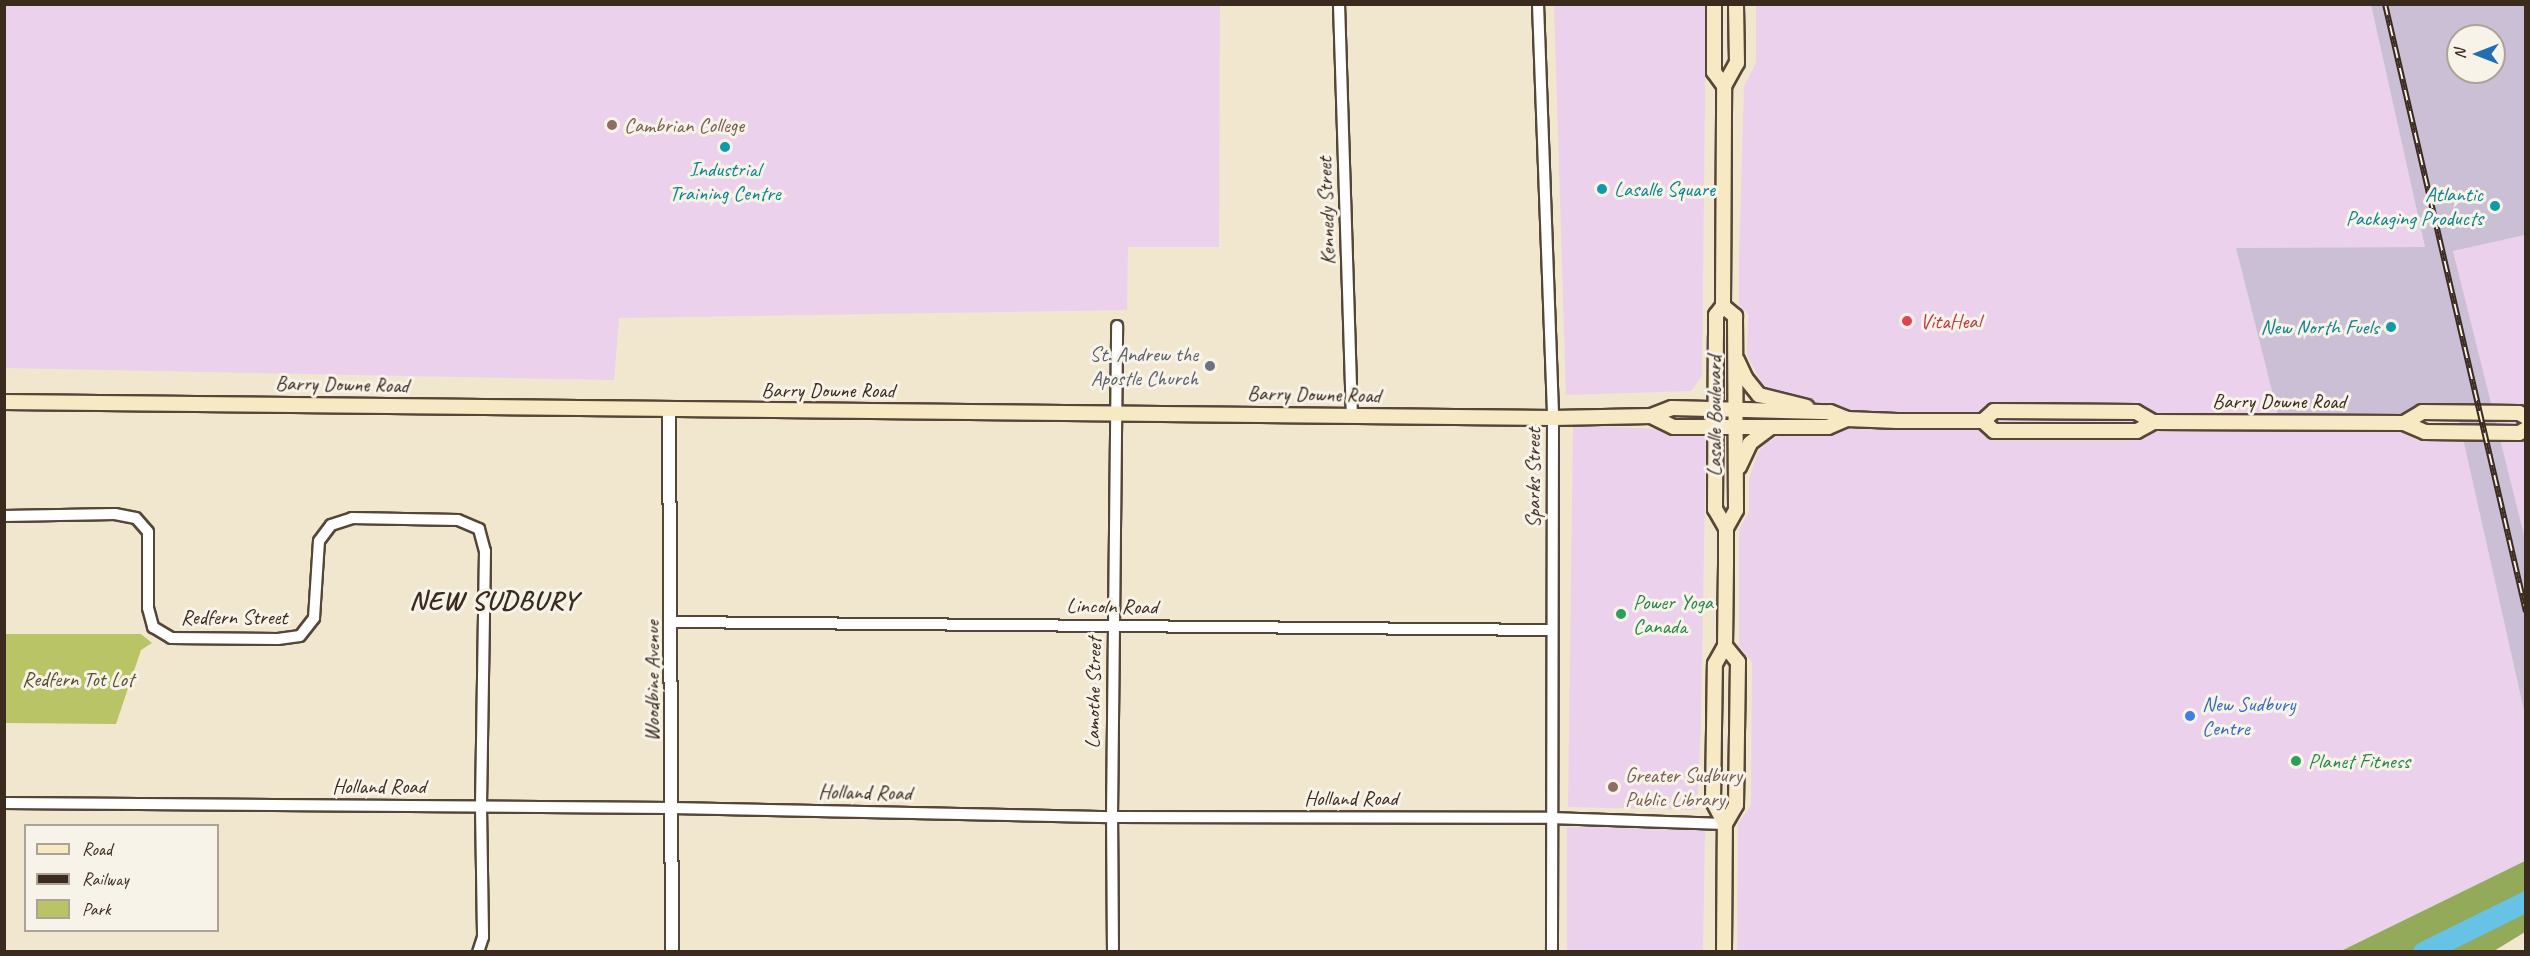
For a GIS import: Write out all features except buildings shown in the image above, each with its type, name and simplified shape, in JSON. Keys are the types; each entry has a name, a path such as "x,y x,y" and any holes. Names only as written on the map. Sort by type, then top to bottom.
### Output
{"main road":[{"name":"Lasalle Boulevard","path":"1714,4 1714,72 1724,86"},
{"name":"Lasalle Boulevard","path":"1726,528 1715,509 1716,315 1723,306 1724,86 1737,63 1736,4"},
{"name":"Lasalle Boulevard","path":"1723,306 1734,316 1736,478 1736,510 1726,528 1725,646 1714,664 1713,801 1725,824 1724,951"},
{"path":"1734,354 1746,380 1759,395 1820,412"},
{"name":"Barry Downe Road","path":"4,402 669,411 1553,418 1652,416 1672,408 1830,412 1846,419 1983,421 1994,431 2137,432 2153,422"},
{"name":"Barry Downe Road","path":"1983,421 1994,411 2136,412 2153,422 2404,423 2425,432 2519,433 2526,429"},
{"name":"Barry Downe Road","path":"2404,423 2422,412 2519,413 2526,417"},
{"name":"Barry Downe Road","path":"1652,416 1674,427 1715,428 1828,427 1846,419"},
{"path":"1736,478 1744,451 1770,428"},
{"name":"Lasalle Boulevard","path":"1725,646 1738,662 1737,805 1725,824"}],"street":[{"name":"Kennedy Street","path":"1339,4 1352,416"},
{"name":"Sparks Street","path":"1538,4 1553,418 1550,818 1552,951"},
{"name":"Lamothe Street","path":"1113,951 1112,817 1117,326"},
{"name":"Woodbine Avenue","path":"669,411 672,951"},
{"name":"Redfern Street","path":"4,516 115,514 136,518 148,532 148,608 153,627 171,638 278,639 300,636 314,618 319,541 331,525 352,518 458,520 479,529 485,551 481,807 483,937 478,951"},
{"name":"Lincoln Road","path":"671,622 1552,630"},
{"name":"Holland Road","path":"4,803 672,808 1112,817 1550,818 1725,824"}],"shaded area":[{"name":"Cambrian College","path":"5,4 1220,5 1219,247 1128,247 1127,310 619,318 614,380 5,368"},
{"path":"1554,5 1706,5 1702,376 1691,391 1566,395"},
{"path":"1756,5 2371,5 2425,247 2236,248 2280,423 2403,424 2462,434 2525,715 2525,861 2341,951 1737,952 1738,824 1751,805 1752,662 1739,646 1739,530 1749,511 1749,479 1758,452 1764,445 1789,429 1841,430 1859,422 1766,391 1747,355 1748,314 1739,305 1739,262 1744,86 1756,63"},
{"path":"2371,5 2525,5 2525,235 2453,251 2525,539 2525,715 2457,412 2421,411 2403,424 2280,423 2236,248 2425,247"},
{"path":"2525,235 2525,539 2453,251"},
{"path":"1573,425 1706,431 1701,724 1697,810 1568,807"},
{"path":"1567,827 1697,827 1705,831 1703,951 1567,952"}],"green space":[{"name":"Redfern Tot Lot","path":"5,634 141,634 152,643 141,650 116,724 5,723"},
{"path":"2525,861 2525,932 2494,951 2341,951"}],"waterway":[{"path":"2423,952 2526,901"}],"railway":[{"path":"2385,4 2526,612"}],"place":[{"name":"Cambrian College","path":"612,125"},
{"name":"Industrial Training Centre","path":"725,147"},
{"name":"Lasalle Square","path":"1602,189"},
{"name":"Atlantic Packaging Products","path":"2495,206"},
{"name":"VitaHeal","path":"1907,321"},
{"name":"New North Fuels","path":"2391,327"},
{"name":"St. Andrew the Apostle Church","path":"1210,366"},
{"name":"Power Yoga Canada","path":"1621,614"},
{"name":"New Sudbury Centre","path":"2190,716"},
{"name":"Planet Fitness","path":"2296,761"},
{"name":"Greater Sudbury Public Library","path":"1613,787"}],"district":[{"name":"NEW SUDBURY","path":"494,601"}]}
